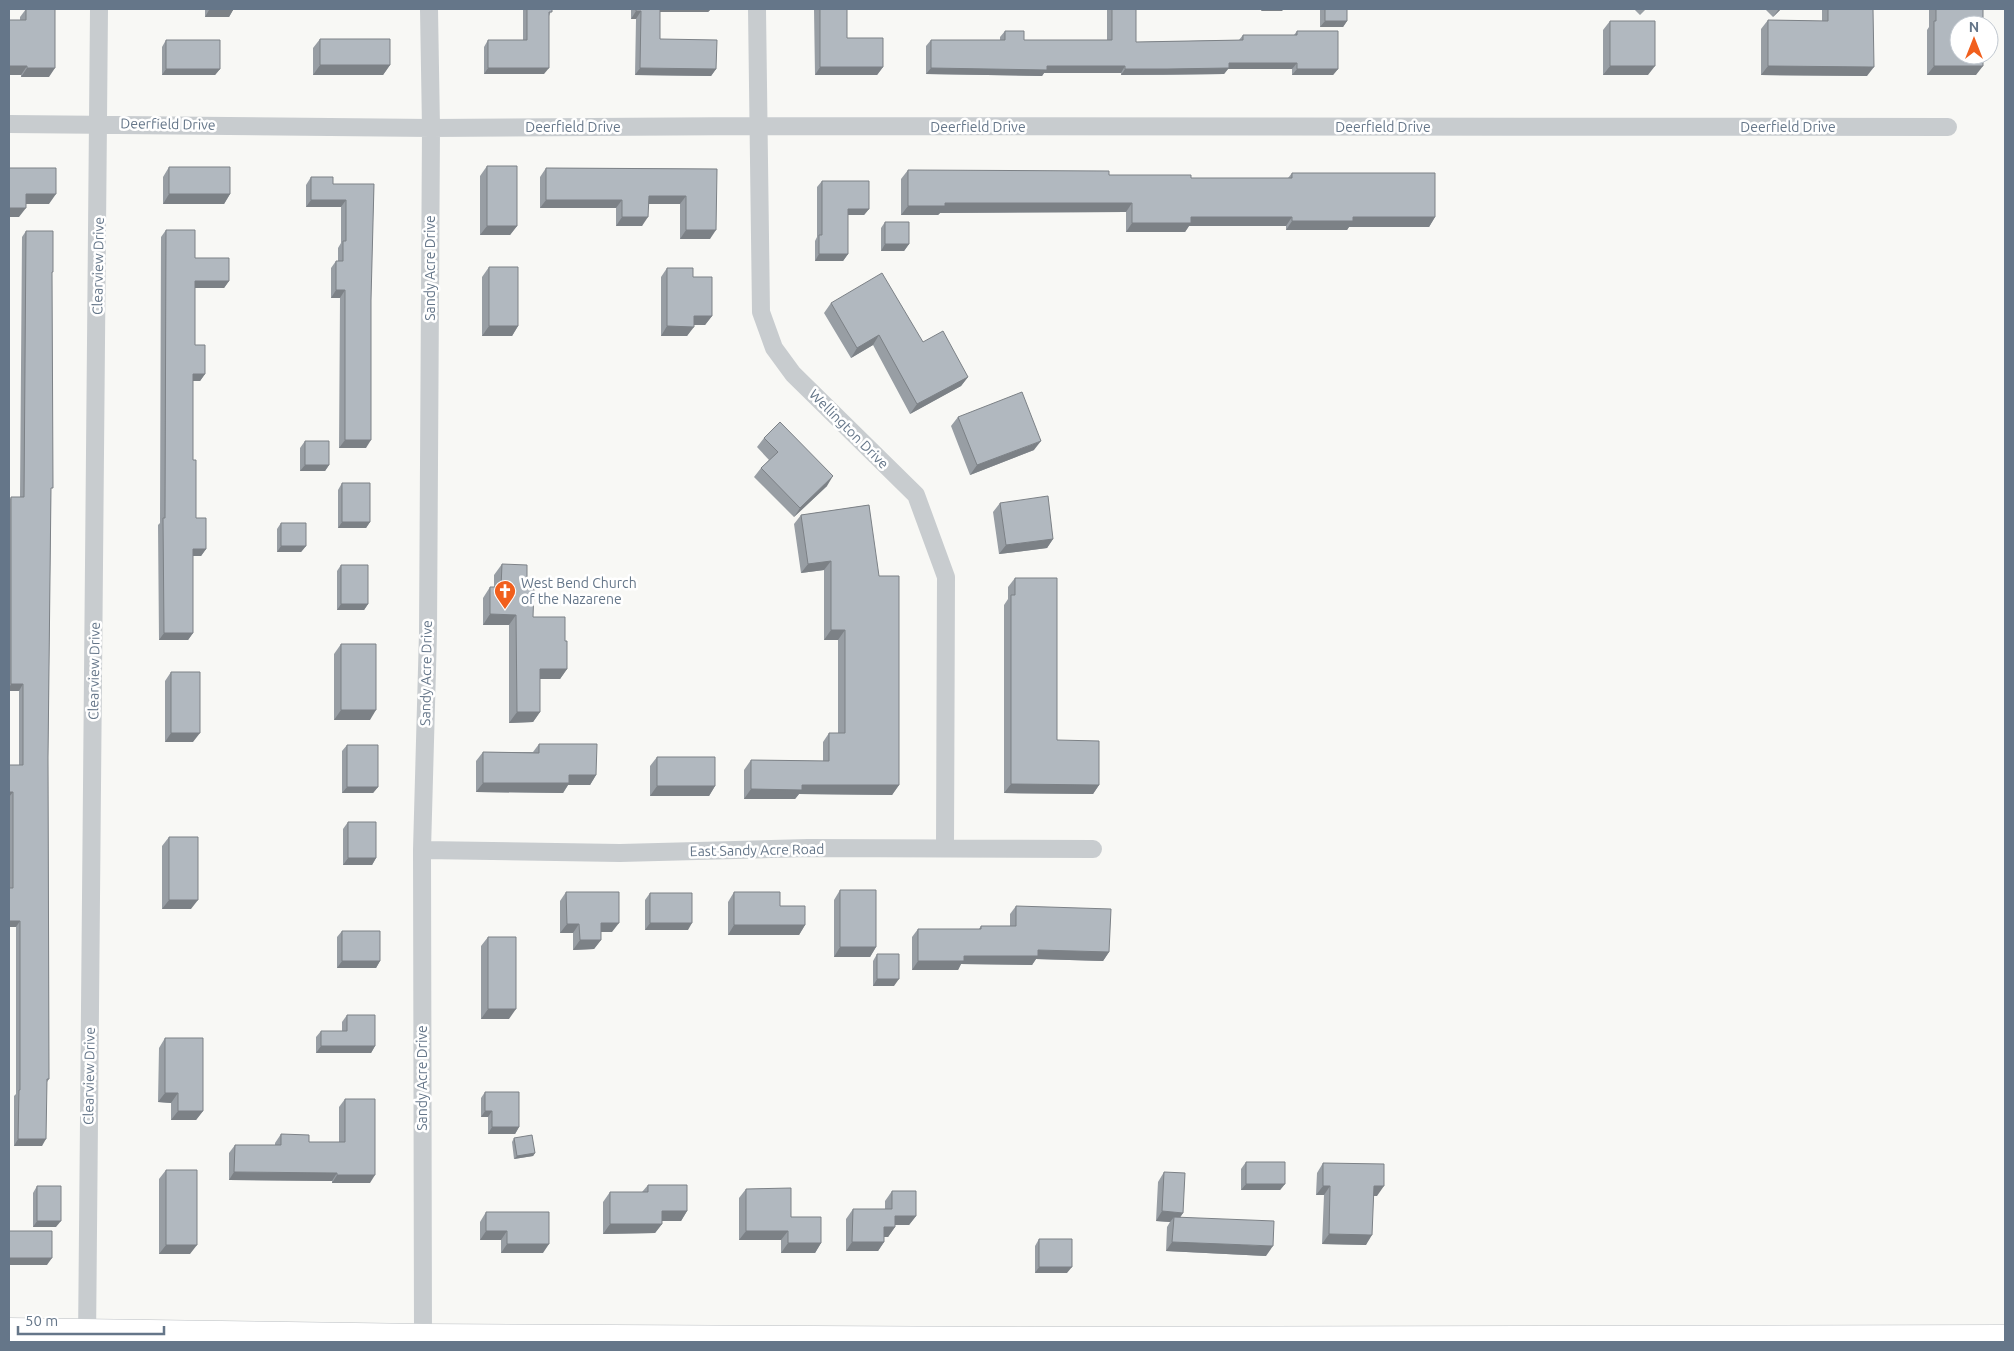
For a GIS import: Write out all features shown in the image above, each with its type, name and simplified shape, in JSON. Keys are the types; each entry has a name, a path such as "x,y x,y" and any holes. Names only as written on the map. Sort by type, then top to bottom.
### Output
{"main road":[{"path":"9,1332 86,1338 1020,1342 2005,1339"}],"street":[{"name":"Clearview Drive","path":"86,1338 99,9"},
{"name":"Sandy Acre Drive","path":"423,1338 422,850 428,633 431,128 428,9"},
{"name":"Wellington Drive","path":"756,9 761,312 774,348 793,374 916,495 946,577 945,848"},
{"name":"Deerfield Drive","path":"9,124 99,123 431,128 757,126 1948,127"},
{"name":"East Sandy Acre Road","path":"422,850 620,853 808,848 1093,848"}],"building":[{"path":"26,9 55,9 55,68 9,66 9,20 26,20"},
{"path":"233,9 233,10 209,10"},
{"path":"527,9 552,9 552,12 549,12 549,68 488,68 488,40 527,40"},
{"path":"636,9 660,9 660,39 717,40 716,69 640,68 641,11 636,11"},
{"path":"820,9 847,9 847,38 883,38 883,67 820,67"},
{"path":"1112,9 1136,9 1136,42 1243,40 1243,35 1297,35 1297,31 1338,31 1338,69 1297,69 1297,63 1229,63 1229,68 1168,69 1125,69 1125,66 1047,66 1047,70 931,68 931,40 1005,40 1005,31 1024,31 1024,40 1112,40"},
{"path":"1325,9 1347,9 1347,21 1325,21"},
{"path":"1828,9 1873,9 1874,67 1768,66 1768,20 1828,21"},
{"path":"1936,9 1983,9 1983,15 1949,15 1949,65 1983,66 1934,66 1934,21 1936,21"},
{"path":"1610,21 1655,21 1655,66 1610,66"},
{"path":"320,39 390,39 390,65 320,65"},
{"path":"166,40 220,40 220,69 166,69"},
{"path":"487,166 517,166 517,226 487,226"},
{"path":"169,167 230,167 230,194 169,194"},
{"path":"9,168 56,168 56,194 26,194 26,208 9,208"},
{"path":"546,168 717,169 716,230 686,230 686,196 649,196 648,217 622,217 622,200 546,200"},
{"path":"908,170 1109,171 1109,175 1191,175 1191,178 1292,178 1292,173 1435,173 1435,217 1353,217 1353,221 1292,221 1292,217 1191,217 1191,223 1132,223 1132,203 945,203 945,206 908,206"},
{"path":"311,177 333,177 333,184 374,184 371,300 371,440 345,440 345,290 336,290 336,261 343,261 343,241 346,241 346,200 311,200"},
{"path":"822,181 869,181 869,209 848,209 848,254 819,254 819,235 822,235"},
{"path":"885,222 909,222 909,244 885,244"},
{"path":"166,230 195,230 195,258 229,258 229,281 195,281 195,345 205,345 205,374 193,374 193,460 196,460 196,518 206,518 206,549 193,549 193,633 164,633 163,518 165,518"},
{"path":"26,231 53,231 53,488 51,488 48,757 49,1079 47,1079 46,1139 18,1139 20,1090 20,921 9,921 9,888 13,888 13,792 9,792 9,765 23,765 23,684 11,684 11,497 24,497"},
{"path":"489,267 518,267 518,326 489,326"},
{"path":"667,268 693,268 693,277 712,277 712,316 694,316 694,327 667,326"},
{"path":"882,273 923,342 943,331 968,377 917,404 879,335 857,348 831,303"},
{"path":"1022,392 1041,441 977,465 958,417"},
{"path":"780,422 833,476 800,508 761,468 778,452 764,438"},
{"path":"305,441 329,441 329,465 305,465"},
{"path":"342,483 370,483 370,522 342,522"},
{"path":"1048,496 1053,539 1006,545 1000,503"},
{"path":"869,505 879,576 899,576 899,785 802,785 802,790 751,789 751,760 829,761 829,733 845,733 845,630 831,630 831,561 808,564 801,515"},
{"path":"281,523 306,523 306,546 281,546"},
{"path":"502,564 527,565 527,588 534,588 533,617 565,617 567,669 540,669 540,712 517,712 516,615 490,614 490,587 501,587"},
{"path":"341,565 368,565 368,604 341,604"},
{"path":"1015,578 1057,578 1057,740 1099,741 1099,785 1011,784 1011,595 1015,595"},
{"path":"341,644 376,644 376,710 341,710"},
{"path":"171,672 200,672 200,733 171,733"},
{"path":"539,744 597,744 596,775 569,775 569,783 483,783 483,752 539,753"},
{"path":"347,745 378,745 378,787 347,787"},
{"path":"657,757 715,757 715,786 657,786"},
{"path":"348,822 376,822 376,858 348,858"},
{"path":"169,837 198,837 198,900 169,900"},
{"path":"840,890 876,890 876,947 840,947"},
{"path":"566,892 619,892 619,923 601,923 601,940 580,940 579,924 567,924"},
{"path":"734,892 780,892 780,906 805,906 805,925 734,925"},
{"path":"650,893 692,893 692,923 650,923"},
{"path":"1016,906 1111,909 1109,952 1038,950 1038,956 964,956 964,961 918,961 918,929 981,929 981,926 1016,926"},
{"path":"342,931 380,931 380,961 342,961"},
{"path":"488,937 516,937 516,1009 488,1009"},
{"path":"877,954 899,954 899,979 877,979"},
{"path":"347,1015 375,1015 375,1046 321,1046 321,1031 347,1031"},
{"path":"165,1038 203,1038 203,1111 178,1111 178,1093 165,1093"},
{"path":"485,1092 519,1092 519,1127 492,1127 492,1111 485,1111"},
{"path":"345,1099 375,1099 375,1175 234,1172 235,1145 281,1145 281,1134 309,1135 309,1142 345,1142"},
{"path":"532,1135 535,1153 517,1156 514,1138"},
{"path":"1246,1162 1285,1162 1285,1184 1246,1184"},
{"path":"1323,1163 1384,1164 1384,1186 1374,1186 1372,1235 1329,1234 1330,1186 1323,1186"},
{"path":"166,1170 197,1170 197,1245 166,1245"},
{"path":"1164,1172 1185,1173 1183,1213 1162,1211"},
{"path":"648,1185 687,1185 687,1211 662,1211 662,1224 610,1224 610,1192 648,1192"},
{"path":"37,1186 61,1186 61,1221 37,1221"},
{"path":"791,1188 791,1217 821,1217 821,1243 788,1243 788,1231 746,1231 746,1189"},
{"path":"892,1191 916,1191 916,1216 895,1216 895,1227 884,1227 884,1242 852,1242 853,1209 892,1209"},
{"path":"486,1212 549,1212 549,1244 507,1244 507,1231 486,1231"},
{"path":"1174,1217 1274,1221 1273,1246 1172,1242"},
{"path":"9,1231 52,1231 52,1258 9,1258"},
{"path":"1039,1239 1072,1239 1072,1267 1039,1267"}],"place":[{"name":"West Bend Church of the Nazarene","path":"505,610"}]}
